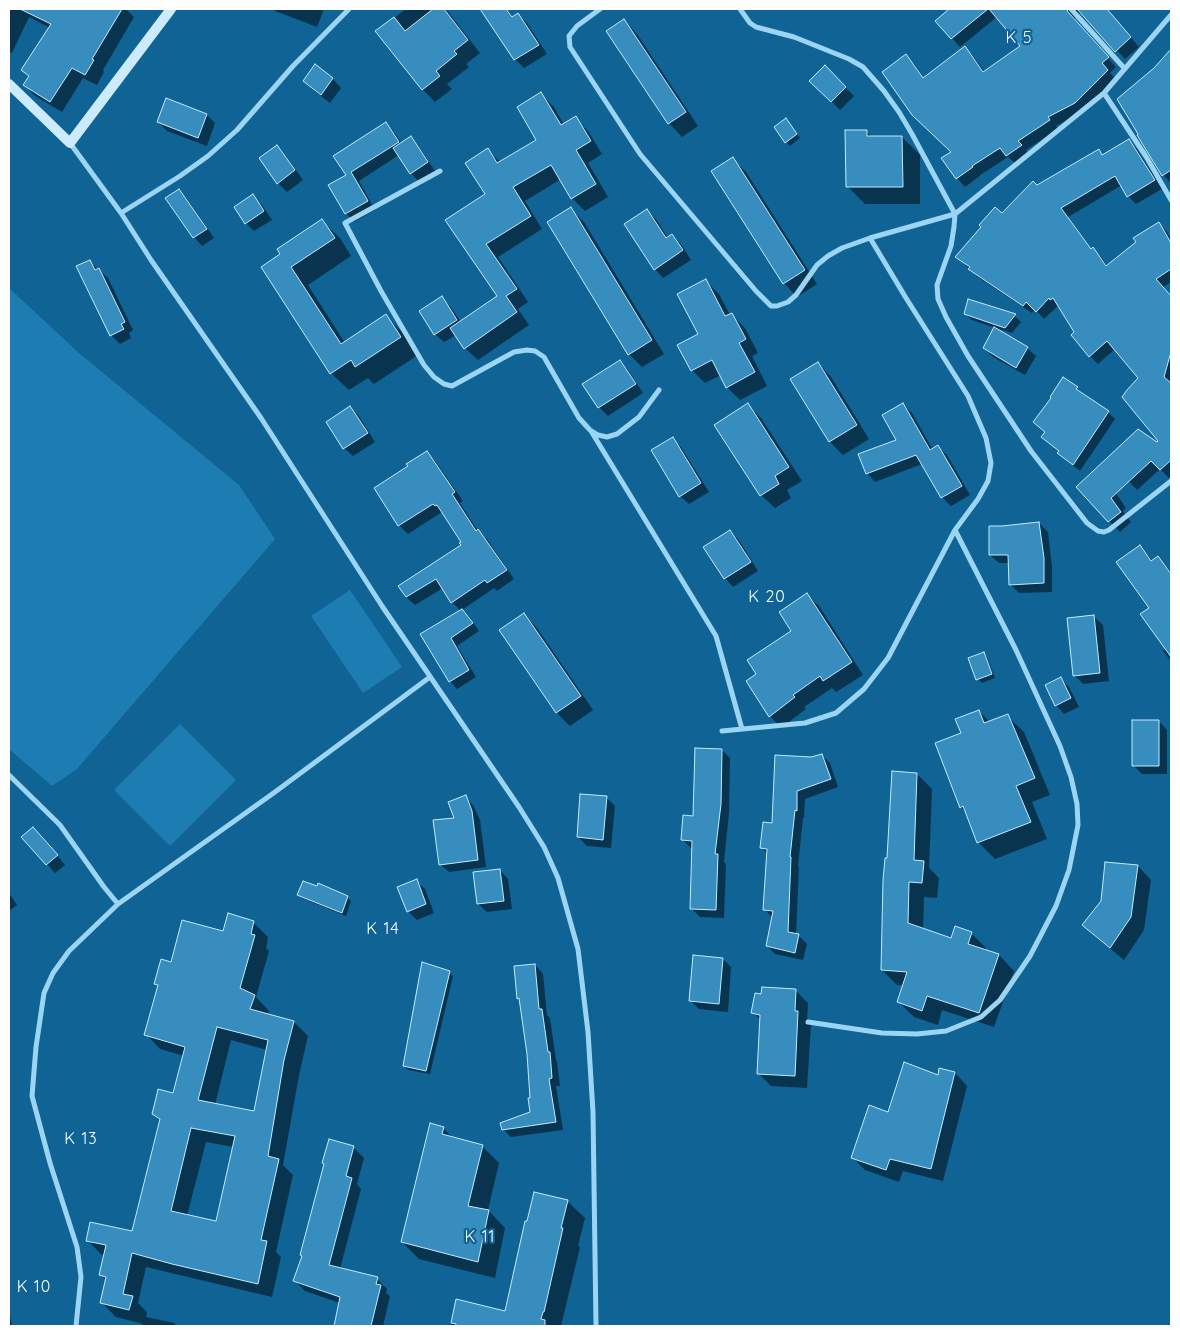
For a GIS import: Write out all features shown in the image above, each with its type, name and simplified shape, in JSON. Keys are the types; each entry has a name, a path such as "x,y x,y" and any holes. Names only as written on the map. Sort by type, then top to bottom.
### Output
{"street":[{"path":"70,143 171,9"},
{"path":"120,213 180,176 208,156 237,130 292,66 348,9"},
{"path":"600,9 576,26 569,36 570,46 640,154 771,306 788,302 796,295 817,266 828,256 842,248 870,238 955,214 1104,92 1171,15"},
{"path":"740,9 750,23 756,27 794,37 849,59 863,67 884,91 903,119 955,214 951,246 937,285 938,299 946,317 968,356 1031,451 1087,523 1098,531 1104,532 1109,530 1171,481"},
{"path":"1071,9 1125,69"},
{"path":"9,84 70,143 120,213 260,418 382,606 519,807 544,847 558,878 578,949 588,1032 593,1112 596,1326"},
{"path":"1104,92 1147,158 1171,200"},
{"path":"440,171 345,223 386,299 424,365 434,377 444,384 452,386 514,352 535,351 544,357 579,418 590,430 716,636 742,730"},
{"path":"722,731 805,723 836,713 864,689 888,658 955,530 978,499 988,481 991,463 986,438 968,396 870,238"},
{"path":"590,430 598,435 607,437 617,434 639,417 659,390"},
{"path":"808,1022 882,1033 917,1034 946,1031 981,1017 1000,1000 1030,956 1056,906 1069,870 1078,825 1077,804 1071,777 1060,746 1016,650 955,530"},
{"path":"76,1326 81,1277 77,1247 50,1163 32,1096 44,993 53,973 69,951 118,904 275,792 430,677"},
{"path":"9,775 60,825 118,904"}],"shaded area":[{"path":"9,288 79,353 239,485 275,539 77,769 52,786 9,749"},
{"path":"350,590 402,667 363,693 311,616"},
{"path":"180,724 236,780 170,846 114,790"}],"building":[{"path":"20,9 122,9 92,59 94,60 85,75 72,68 50,102 23,85 29,76 21,70 51,24"},
{"path":"433,9 444,9 468,40 454,51 457,54 436,71 440,76 422,90 375,31 394,17 405,31"},
{"path":"480,9 506,9 512,17 518,13 539,45 514,60"},
{"path":"949,9 988,9 951,39 935,21"},
{"path":"989,9 1067,9 1109,57 1102,63 1108,70 1075,103 1048,117 1050,120 1018,141 1022,145 1006,156 1000,148 956,179 941,158 951,152 912,115 882,72 906,54 923,78 965,46 983,72 1020,46"},
{"path":"1077,9 1107,9 1131,37 1115,52"},
{"path":"624,19 686,112 668,124 606,31"},
{"path":"1171,49 1171,170 1162,176 1117,99 1154,68"},
{"path":"315,64 333,78 321,95 303,81"},
{"path":"825,65 846,87 831,102 809,81"},
{"path":"541,92 561,125 576,116 591,141 576,150 596,184 571,199 551,165 513,187 531,216 486,244 517,289 506,296 517,312 464,349 450,328 497,296 445,220 485,194 465,163 488,148 497,163 536,140 517,107"},
{"path":"166,98 207,114 198,138 157,122"},
{"path":"786,118 797,134 785,143 774,127"},
{"path":"386,122 399,142 351,172 368,201 345,214 328,185 346,175 333,156"},
{"path":"845,130 867,130 867,136 902,136 903,187 846,187"},
{"path":"411,136 428,162 410,174 393,148"},
{"path":"1129,139 1155,180 1127,197 1115,176 1061,208 1106,266 1136,242 1133,238 1159,222 1171,243 1171,269 1156,279 1171,296 1171,352 1164,377 1171,383 1171,460 1160,470 1151,461 1111,498 1121,512 1108,522 1076,487 1138,429 1158,441 1122,397 1138,378 1107,341 1089,357 1071,335 1074,332 1053,298 1050,300 1049,298 1036,312 1026,302 1023,306 968,269 970,267 955,257 981,227 979,225 995,207 1002,213 1033,181 1037,185 1099,149 1102,155"},
{"path":"277,145 295,170 277,184 259,158"},
{"path":"733,157 805,270 783,284 711,171"},
{"path":"179,189 207,229 193,238 165,198"},
{"path":"253,194 264,211 245,224 234,207"},
{"path":"571,207 652,340 628,355 547,222"},
{"path":"647,209 666,238 672,234 683,250 654,270 624,224"},
{"path":"322,219 335,238 291,267 341,344 386,314 401,337 355,367 351,360 330,374 261,267 280,254 277,249"},
{"path":"90,260 95,270 99,268 125,322 121,324 124,329 110,336 76,266"},
{"path":"706,279 725,316 732,313 746,339 739,343 755,372 726,388 712,360 691,371 677,345 698,334 677,294"},
{"path":"442,296 457,320 434,335 419,311"},
{"path":"968,299 1016,314 1005,328 964,314"},
{"path":"994,327 1028,347 1016,368 983,348"},
{"path":"620,360 636,384 598,408 582,384"},
{"path":"818,362 857,425 829,442 790,379"},
{"path":"1063,377 1078,387 1076,389 1109,411 1073,465 1057,453 1059,451 1041,437 1045,432 1033,422 1051,398"},
{"path":"748,403 789,467 775,476 779,484 760,496 714,425"},
{"path":"903,403 930,450 938,445 962,486 941,498 916,455 866,474 858,454 896,440 882,415"},
{"path":"350,406 368,433 343,449 326,422"},
{"path":"673,437 701,483 679,497 651,450"},
{"path":"427,451 455,492 452,494 476,531 478,529 507,570 487,583 485,580 451,603 436,579 406,597 398,586 461,545 459,543 461,542 437,505 433,504 398,526 374,488"},
{"path":"1039,522 1044,558 1044,583 1009,585 1008,555 989,555 989,526"},
{"path":"730,530 751,562 724,579 703,547"},
{"path":"1140,545 1151,561 1158,556 1171,574 1171,657 1140,614 1149,608 1116,562"},
{"path":"807,593 852,662 823,681 820,676 793,695 795,697 769,717 746,681 756,674 747,660 791,631 779,612"},
{"path":"462,609 473,623 451,638 469,670 449,682 420,634"},
{"path":"524,613 581,696 556,713 499,630"},
{"path":"1094,615 1100,673 1073,676 1067,618"},
{"path":"984,652 992,674 976,680 968,658"},
{"path":"1061,677 1071,698 1055,706 1045,685"},
{"path":"979,710 984,723 1008,714 1035,778 1016,786 1031,822 977,843 963,806 960,808 935,743 961,733 955,719"},
{"path":"1132,720 1159,720 1159,766 1132,766"},
{"path":"695,748 722,749 721,804 715,854 718,854 716,910 690,909 692,841 681,840 683,815 693,816"},
{"path":"822,754 831,779 797,791 797,811 795,810 790,857 788,932 799,934 795,953 766,946 773,911 763,910 767,849 760,848 763,822 772,823 775,755 811,757"},
{"path":"892,771 917,773 914,860 924,861 922,883 909,882 908,923 951,938 955,926 972,932 968,944 999,954 979,1013 927,996 922,1011 897,1002 907,972 881,970 883,880 885,858 887,858"},
{"path":"580,794 607,796 603,840 577,837"},
{"path":"466,795 472,811 478,860 439,865 433,820 454,818 448,802"},
{"path":"33,827 58,855 46,865 21,837"},
{"path":"1105,862 1138,865 1131,917 1110,948 1082,925 1101,901"},
{"path":"500,869 504,901 477,904 473,872"},
{"path":"417,879 426,904 407,912 397,887"},
{"path":"303,881 317,886 318,883 348,896 342,913 297,895"},
{"path":"228,913 254,921 251,934 255,935 240,988 255,995 250,1009 294,1021 284,1060 268,1156 279,1159 261,1240 267,1241 258,1284 132,1253 123,1294 133,1296 129,1310 100,1303 106,1277 99,1275 106,1245 86,1241 90,1222 132,1231 160,1119 152,1114 158,1089 173,1093 185,1047 144,1035 158,985 154,984 161,959 171,962 182,920 223,931","holes":["217,1027 268,1040 254,1111 198,1100","191,1128 235,1136 216,1221 171,1211"]},
{"path":"693,955 723,958 719,1004 689,1001"},
{"path":"422,962 450,971 426,1071 403,1066"},
{"path":"535,964 539,1009 542,1009 548,1052 550,1052 552,1078 549,1079 556,1122 502,1130 500,1123 530,1112 527,1054 519,998 517,999 514,966"},
{"path":"762,987 796,989 795,1011 798,1011 795,1076 757,1074 760,1015 751,1013 755,993 761,994"},
{"path":"904,1062 938,1075 939,1068 955,1072 931,1169 890,1159 886,1170 851,1158 869,1105 888,1112"},
{"path":"430,1123 444,1127 442,1134 483,1145 468,1206 489,1210 478,1262 401,1242"},
{"path":"329,1139 354,1146 346,1176 352,1178 329,1265 378,1277 376,1284 381,1285 371,1326 334,1326 340,1297 293,1281 302,1256 300,1255"},
{"path":"534,1192 568,1200 541,1319 545,1320 545,1326 456,1326 456,1324 451,1323 456,1299 505,1311 525,1221 527,1221"}],"district":[{"name":"K 5","path":"1019,38"},
{"name":"K 20","path":"767,597"},
{"name":"K 14","path":"383,929"},
{"name":"K 13","path":"81,1139"},
{"name":"K 11","path":"480,1237"},
{"name":"K 10","path":"34,1287"}]}
